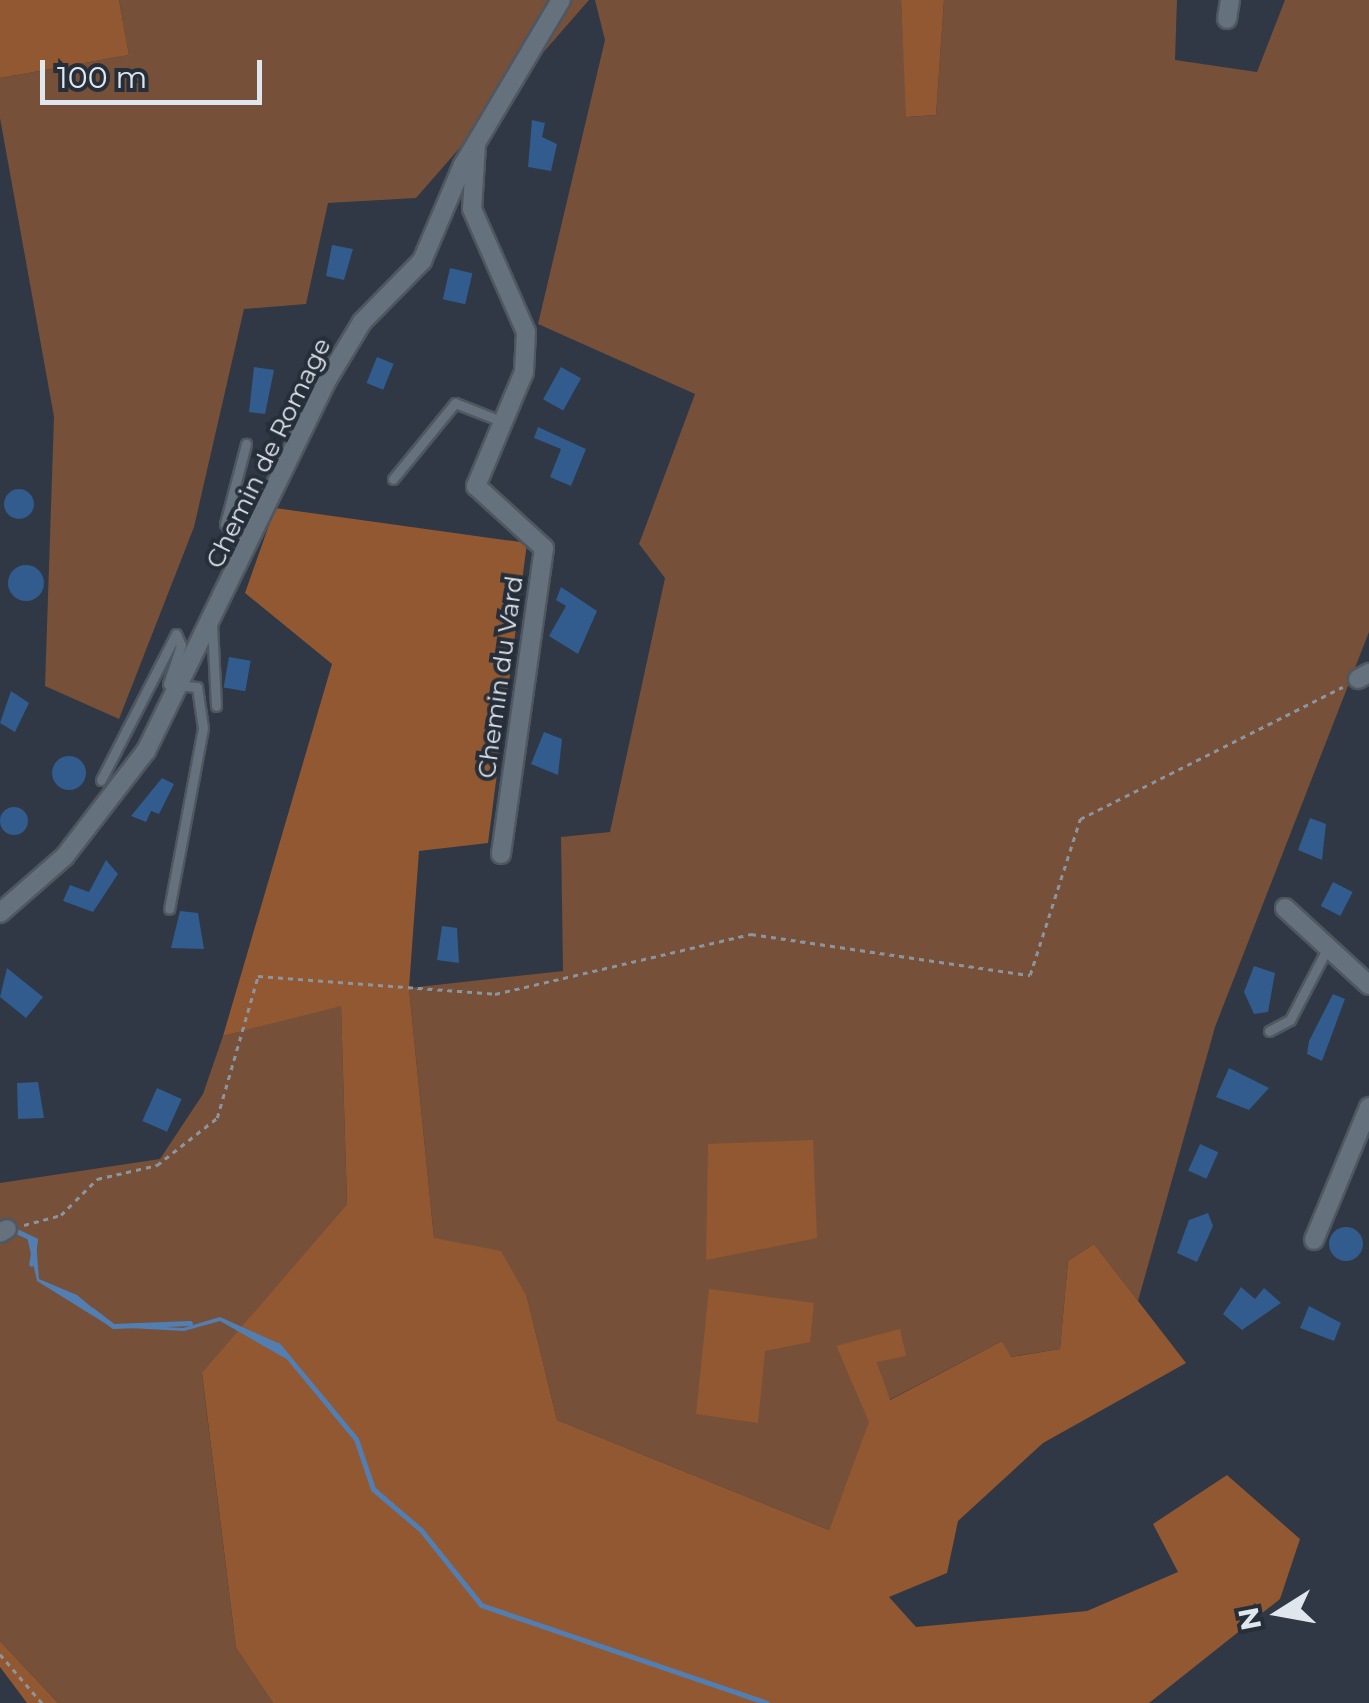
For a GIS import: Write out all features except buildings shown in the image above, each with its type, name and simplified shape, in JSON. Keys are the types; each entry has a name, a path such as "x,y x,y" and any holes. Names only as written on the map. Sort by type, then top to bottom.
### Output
{"street":[{"name":"Chemin de Romage","path":"0,913 114,798 185,682 327,380 362,322 422,261 477,138 561,0"},
{"name":"Chemin du Vard","path":"477,138 472,208 526,332 524,372 476,486 544,548 501,854"},
{"path":"1285,908 1369,985"},
{"path":"1314,1240 1369,1107"}],"lane":[{"path":"393,480 455,403 501,421"},
{"path":"246,444 225,524 248,551"},
{"path":"212,624 216,706"},
{"path":"101,780 176,634 181,645 168,684 185,682 197,688 203,728 169,909"},
{"path":"1269,1031 1290,1020 1328,947"}],"path":[{"path":"3,1231 52,1221 97,1179 157,1165 224,1110 258,976 496,994 613,972 751,934 1030,976 1080,818 1364,676"},
{"path":"0,1654 42,1703"}],"shaded area":[{"path":"0,0 119,0 129,55 0,78"},
{"path":"119,0 589,0 416,198 328,203 306,304 244,309 194,527 119,719 45,686 54,417 0,118 0,78 129,55"},
{"path":"595,0 901,0 907,117 936,115 944,0 1177,0 1175,60 1257,72 1285,0 1369,0 1369,632 1215,1027 1138,1301 1094,1244 1068,1261 1060,1349 1010,1357 1002,1341 889,1400 877,1362 836,1346 870,1422 829,1530 557,1420 527,1297 434,1238 409,988 563,971 561,837 610,832 665,578 639,544 695,394 538,324 605,40"},
{"path":"901,0 944,0 936,115 906,117"},
{"path":"275,508 527,543 488,843 419,851 409,988 434,1238 501,1251 527,1297 557,1420 829,1530 869,1422 836,1346 900,1329 906,1356 877,1362 890,1400 1002,1341 1011,1357 1060,1349 1068,1261 1094,1244 1186,1363 1043,1443 958,1521 947,1573 889,1597 916,1627 1087,1611 1178,1572 1153,1524 1227,1475 1300,1539 1280,1599 1149,1703 273,1703 236,1648 202,1373 347,1204 341,1006 223,1036 332,664 245,593"},
{"path":"341,1005 347,1204 202,1374 236,1648 273,1703 58,1703 0,1641 0,1183 160,1159 203,1094 223,1036"},
{"path":"813,1140 817,1238 706,1260 708,1144"},
{"path":"709,1289 814,1303 810,1342 765,1351 758,1423 696,1414"},
{"path":"0,1641 58,1703 27,1703 0,1667"}],"water":[{"path":"27,1237 36,1241 39,1279 77,1295 112,1324 183,1328 220,1317 280,1344 297,1365 220,1321 184,1331 111,1327 37,1281"}],"waterway":[{"path":"14,1230 35,1240 31,1264"},
{"path":"92,1310 113,1326 190,1323"},
{"path":"278,1345 356,1439 373,1489 421,1530 481,1605 767,1703"}]}
